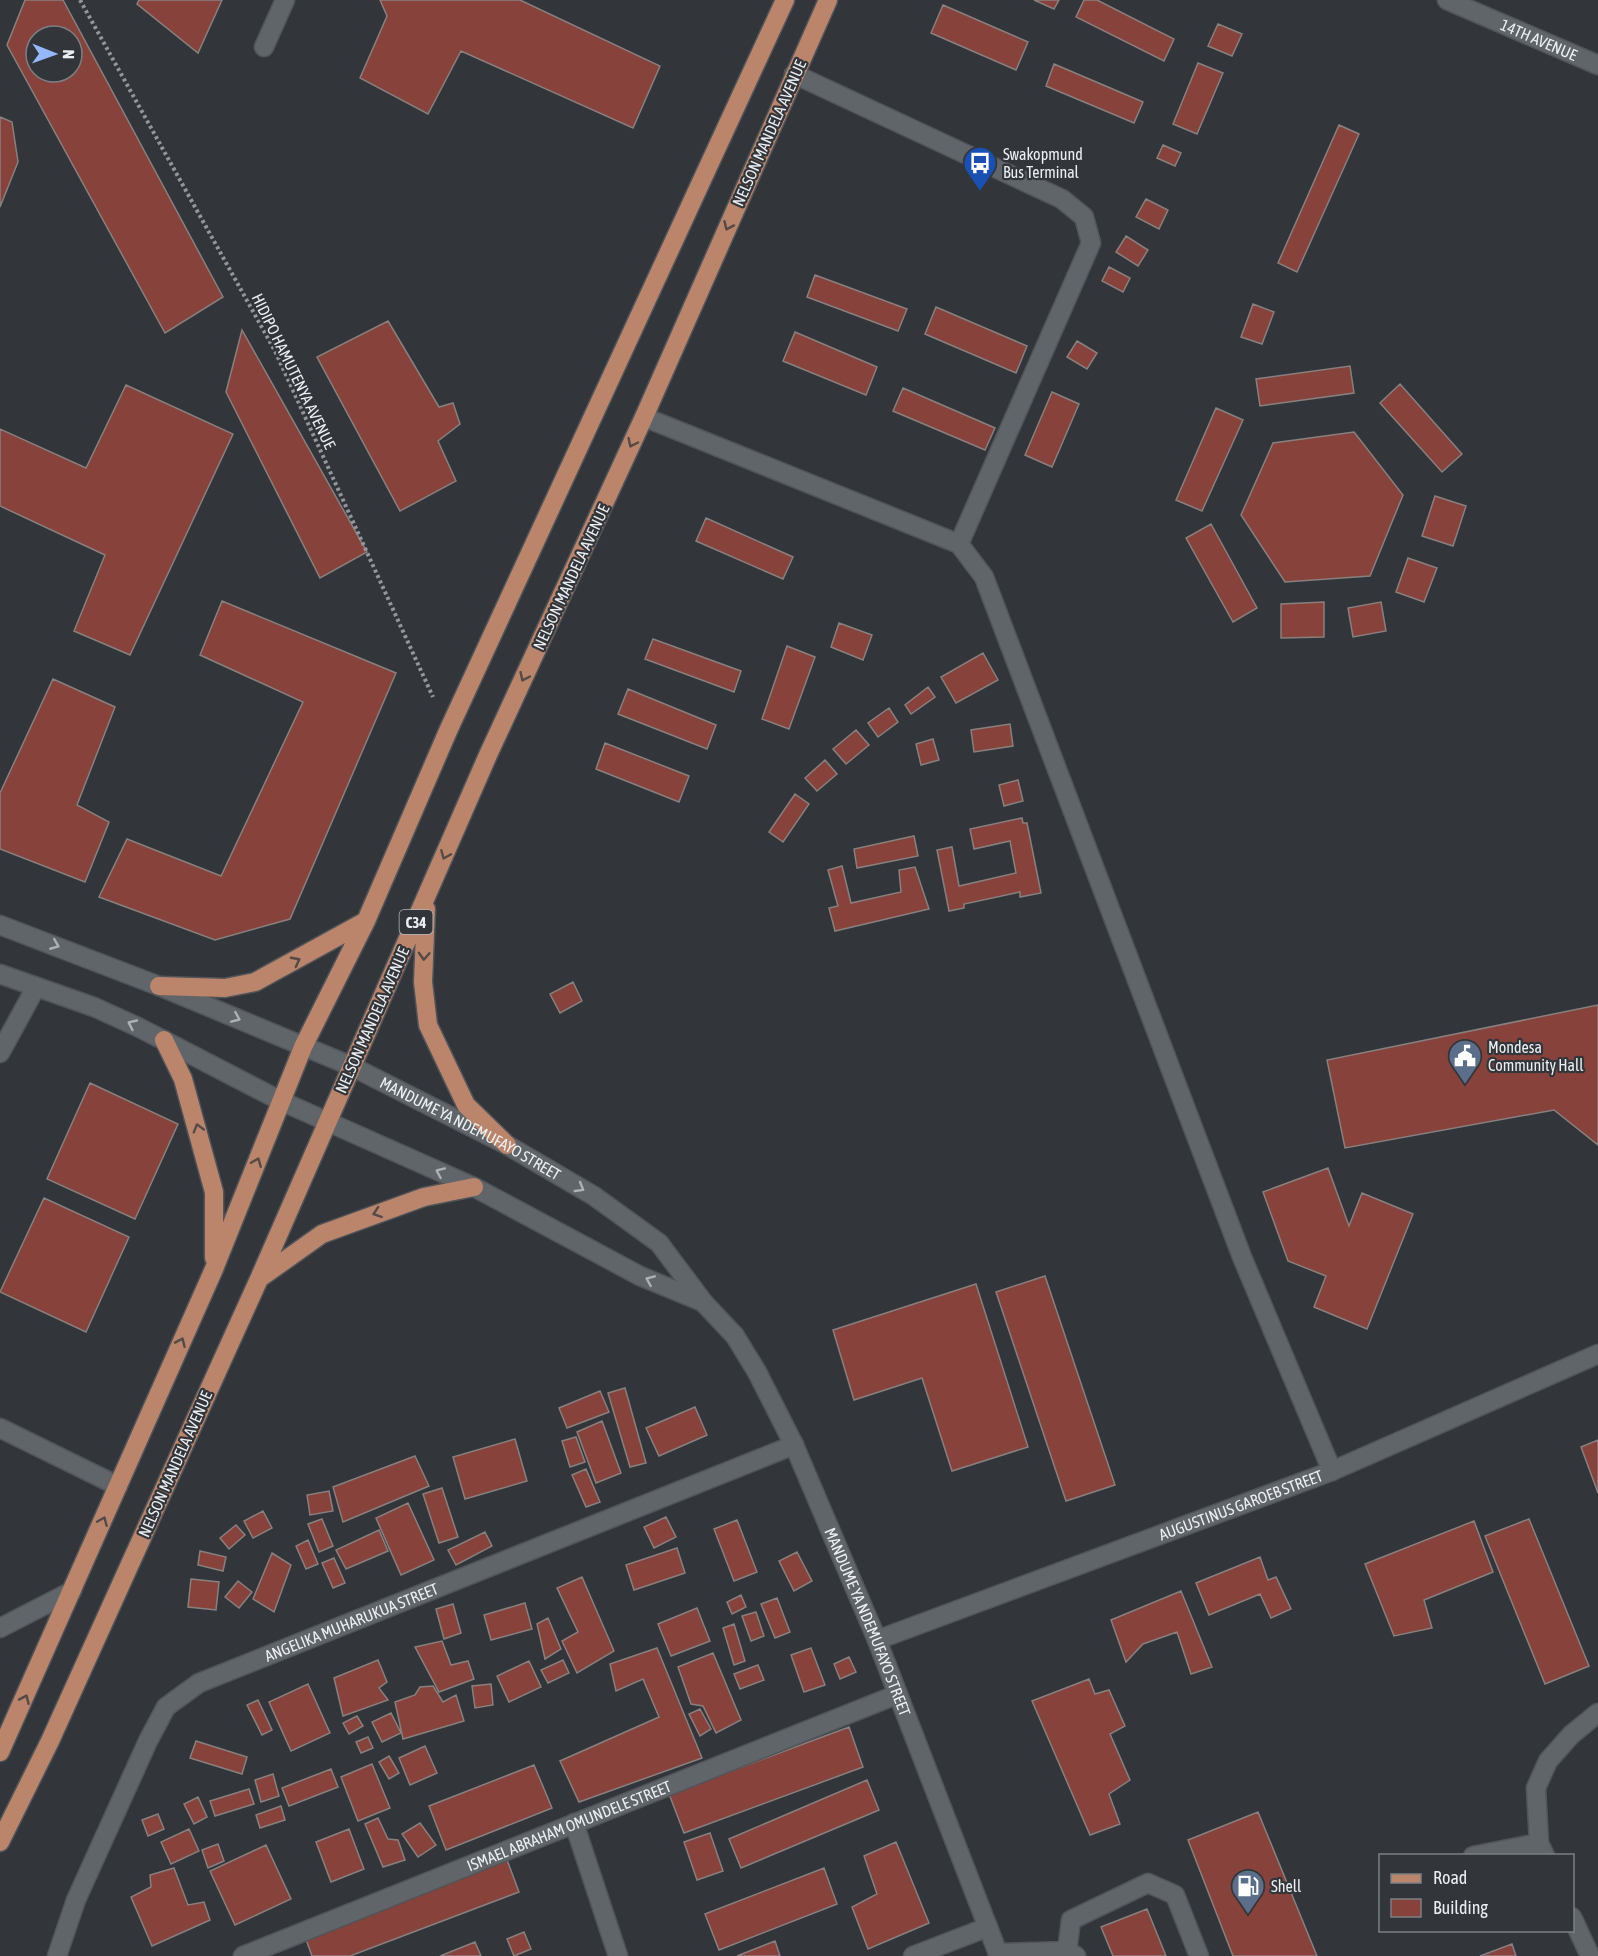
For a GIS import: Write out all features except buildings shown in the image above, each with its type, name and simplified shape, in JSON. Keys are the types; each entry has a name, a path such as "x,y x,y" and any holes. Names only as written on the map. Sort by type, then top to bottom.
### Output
{"main road":[{"path":"0,1752 214,1269 303,1047 366,921 448,731 785,0"},
{"name":"NELSON MANDELA AVENUE","path":"0,1842 50,1741 259,1279 488,755 644,417 828,0"},
{"path":"427,898 423,982 428,1025 466,1105 507,1145"},
{"path":"159,986 225,988 255,982 366,921"},
{"path":"164,1040 183,1079 214,1192 214,1269"},
{"path":"259,1279 322,1234 424,1197 474,1187"}],"street":[{"path":"264,47 285,0"},
{"name":"14TH AVENUE","path":"1447,0 1598,65"},
{"path":"795,74 1062,199 1084,217 1091,243 959,544"},
{"path":"644,417 959,544 984,577 1242,1257 1332,1471"},
{"name":"MANDUME YA NDEMUFAYO STREET","path":"0,925 159,986 351,1066 507,1145 594,1196 659,1243 704,1303 735,1336 757,1372 794,1445 877,1640 896,1695 999,1955"},
{"name":"MANDUME YA NDEMUFAYO STREET","path":"0,974 94,1007 328,1124 474,1187 640,1276 704,1303"},
{"path":"0,1053 36,987"},
{"name":"AUGUSTINUS GAROEB STREET","path":"877,1640 1332,1471 1598,1354"},
{"path":"0,1428 118,1486"},
{"name":"ANGELIKA MUHARUKUA STREET","path":"57,1956 76,1900 148,1741 166,1707 199,1683 794,1445"},
{"path":"0,1629 72,1591"},
{"name":"ISMAEL ABRAHAM OMUNDELE STREET","path":"253,1954 896,1695"},
{"path":"1493,1854 1542,1849 1536,1788 1548,1761 1571,1735 1598,1713"},
{"path":"574,1823 618,1956"},
{"path":"999,1955 1071,1954 1071,1920 1148,1883 1175,1895 1199,1956"},
{"path":"1574,1921 1590,1956"},
{"path":"913,1956 988,1927"}],"path":[{"name":"HIDIPO HAMUTENYA AVENUE","path":"80,0 275,351 448,731"}],"place":[{"name":"Swakopmund Bus Terminal","path":"980,192"},
{"name":"Mondesa Community Hall","path":"1465,1085"},
{"name":"Shell","path":"1248,1915"}]}
